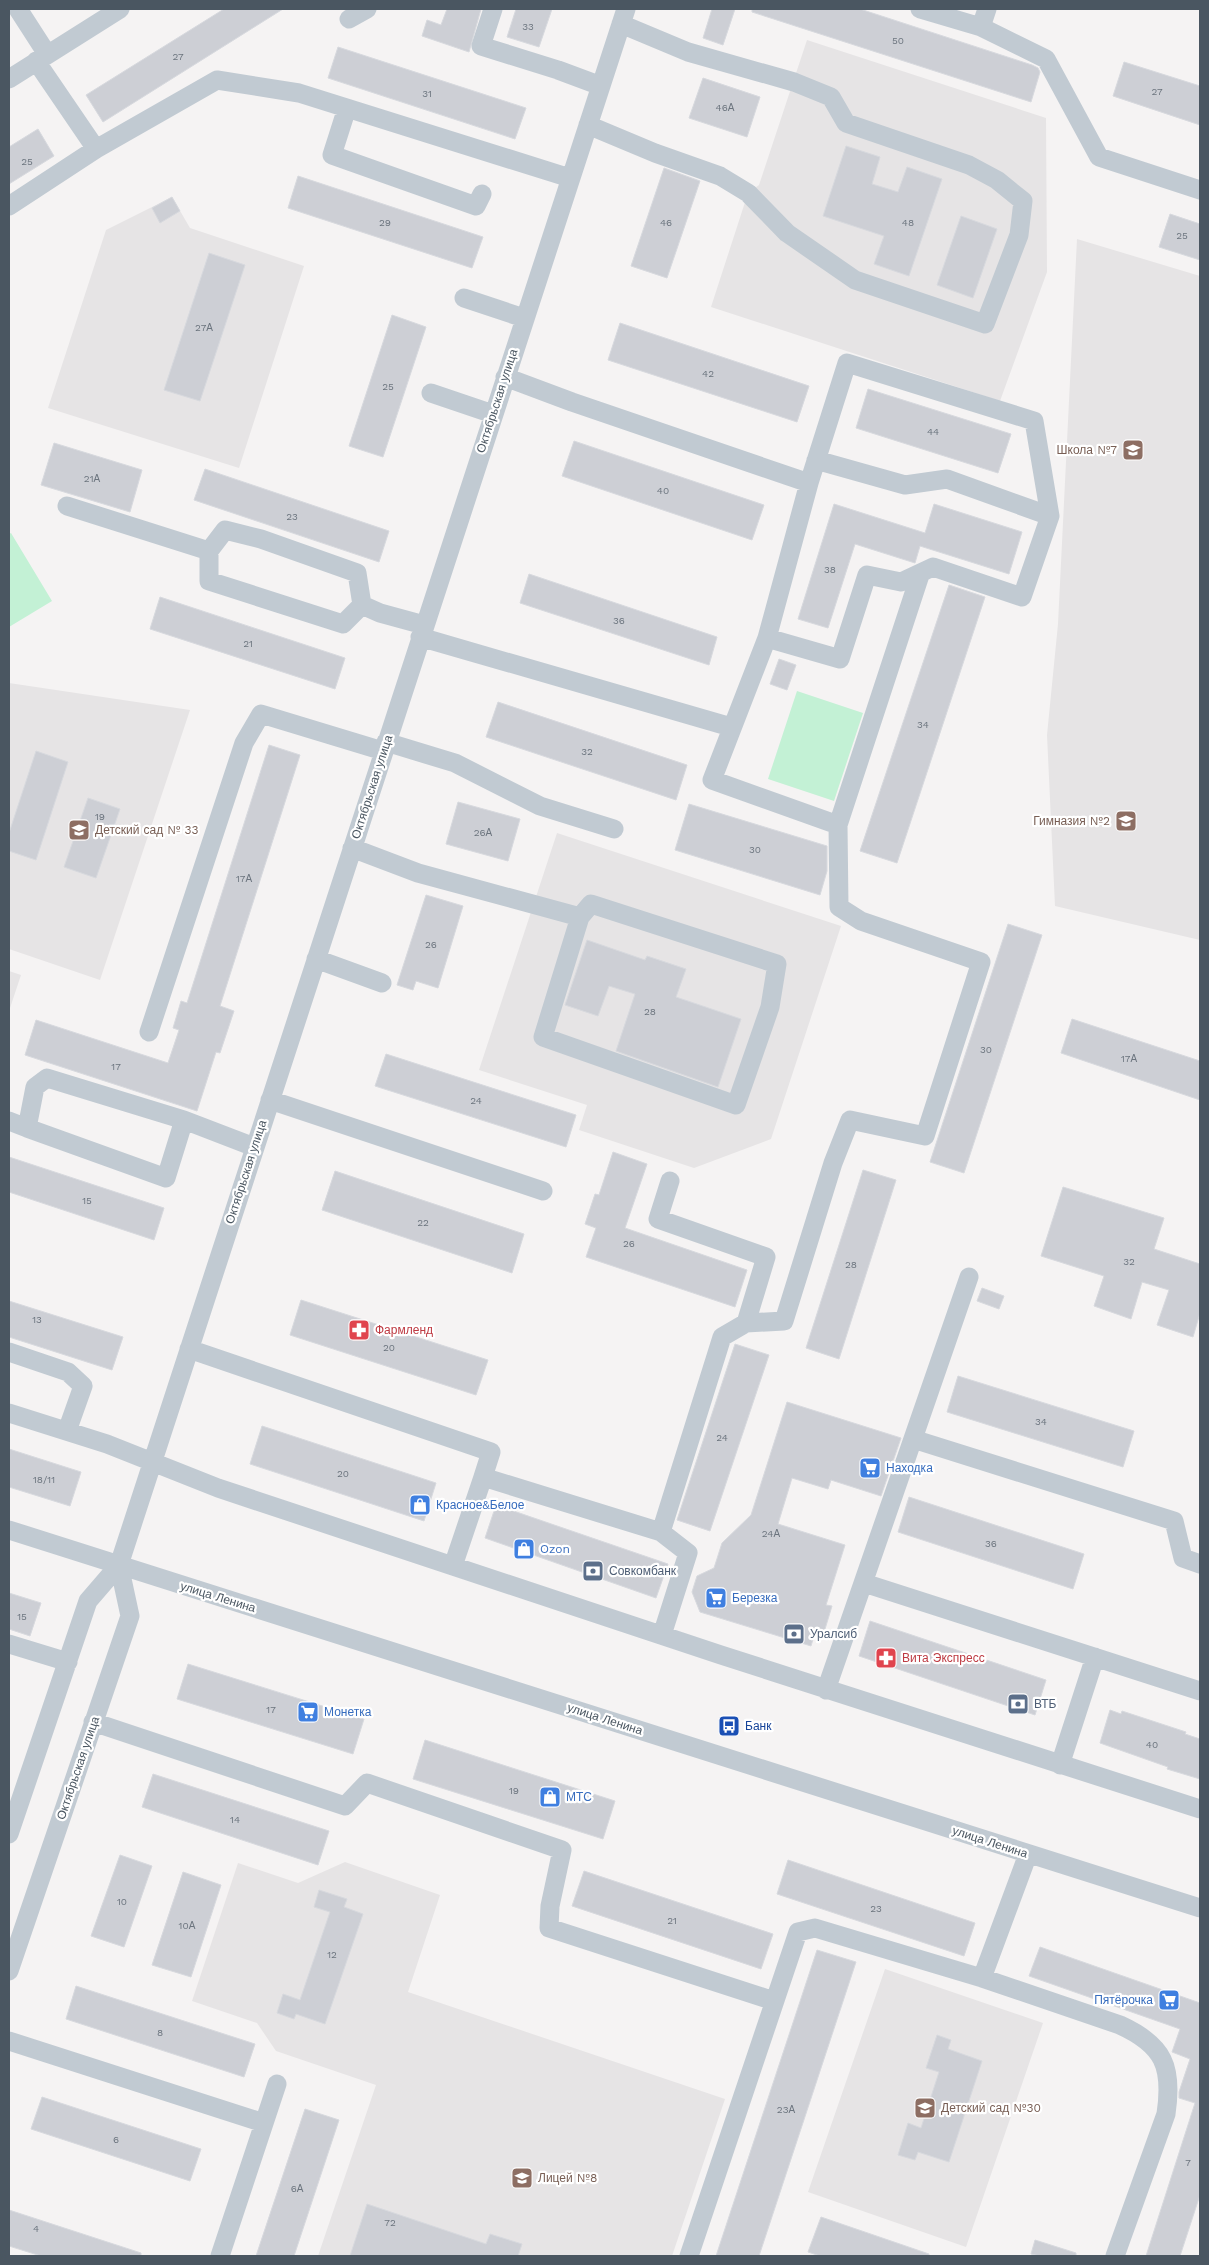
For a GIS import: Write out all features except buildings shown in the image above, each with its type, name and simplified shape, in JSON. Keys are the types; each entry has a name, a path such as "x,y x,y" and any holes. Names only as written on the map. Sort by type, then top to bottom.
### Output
{"street":[{"path":"18,9 42,57 96,149"},
{"path":"9,79 120,9"},
{"path":"349,19 366,9"},
{"path":"493,9 481,46 558,70 601,86"},
{"path":"920,9 981,27 1046,59 1099,157 1200,190"},
{"path":"981,27 987,9"},
{"path":"588,125 654,153 720,176 748,193 786,233 856,280 984,324 1019,235 1023,201 997,180 969,165 846,123 831,97 794,82 688,52 623,16"},
{"name":"Октябрьская улица","path":"9,1834 88,1601 119,1565 623,16"},
{"path":"9,206 96,149 217,80 299,93 570,178"},
{"path":"347,108 332,155 476,206 482,194"},
{"path":"464,298 524,318"},
{"path":"767,638 840,660 867,575 901,582 920,575 933,567 1022,597 1050,516 1034,421 847,363 809,483 767,638 712,780 838,825"},
{"path":"505,377 572,402 809,483"},
{"path":"431,393 493,414"},
{"path":"816,460 905,485 947,478 1050,516"},
{"path":"67,506 209,551"},
{"path":"226,530 261,538 357,573 362,605 343,624 209,581 209,551 226,530"},
{"path":"661,1532 722,1337 746,1323 784,1320 834,1163 850,1120 925,1136 981,962 861,921 839,907 838,825 920,575"},
{"path":"362,605 422,631 731,727"},
{"path":"149,1032 244,743 261,714 454,763 540,806 614,829"},
{"path":"352,848 418,873 580,918"},
{"path":"591,904 777,964 770,1007 736,1105 543,1038 580,918 591,904"},
{"path":"316,959 382,983"},
{"path":"27,1128 35,1086 47,1078 184,1120 254,1147"},
{"path":"270,1100 543,1191"},
{"path":"9,1122 166,1178 184,1120"},
{"path":"670,1181 658,1219 766,1257 746,1323"},
{"path":"826,1690 968,1277"},
{"path":"188,1349 491,1452 453,1566"},
{"path":"9,1352 68,1372 83,1386 67,1431"},
{"path":"9,1413 107,1444 218,1488 826,1690 1200,1809"},
{"path":"913,1439 1174,1521 1184,1558 1200,1564"},
{"path":"483,1477 661,1532 688,1553 662,1634"},
{"name":"улица Ленина","path":"9,1530 1200,1908"},
{"name":"Октябрьская улица","path":"9,1971 14,1938 130,1616 119,1565"},
{"path":"864,1583 1200,1690"},
{"path":"9,1644 68,1662"},
{"path":"1060,1766 1094,1657"},
{"path":"93,1722 344,1806 368,1783 562,1850 550,1906 549,1928 774,2001"},
{"path":"982,1978 1028,1854"},
{"path":"689,2256 798,1932 815,1928 982,1978 1120,2025 1138,2033 1157,2052 1166,2067 1170,2089 1166,2114 1115,2256"},
{"path":"9,2041 264,2123"},
{"path":"220,2256 277,2084"}],"shaded area":[{"path":"807,40 1046,118 1047,272 1000,401 711,307 748,193 759,185"},
{"path":"172,197 190,228 304,266 239,468 48,408 106,230"},
{"path":"1077,239 1200,276 1200,940 1055,906 1047,735 1058,624"},
{"name":"Детский сад № 33","path":"9,683 190,710 100,980 9,949"},
{"path":"557,833 841,926 771,1139 694,1168 579,1130 587,1105 479,1070"},
{"path":"9,971 21,975 9,1011"},
{"name":"Лицей №8","path":"345,1862 440,1895 408,1992 725,2099 672,2256 318,2256 376,2085 276,2051 257,2023 192,2001 238,1863 298,1883"},
{"name":"Детский сад №30","path":"885,1969 1043,2023 966,2247 808,2192"}],"green space":[{"path":"11,533 52,601 9,627 9,534"},
{"path":"797,691 863,713 834,801 768,779"}],"place":[{"name":"Школа №7","path":"1133,450"},
{"name":"Гимназия №2","path":"1126,821"},
{"name":"Детский сад № 33","path":"79,830"},
{"name":"Фармленд","path":"359,1330"},
{"name":"Находка","path":"870,1468"},
{"name":"Красное&Белое","path":"420,1505"},
{"name":"Ozon","path":"524,1549"},
{"name":"Совкомбанк","path":"593,1571"},
{"name":"Березка","path":"716,1598"},
{"name":"Уралсиб","path":"794,1634"},
{"name":"Вита Экспресс","path":"886,1658"},
{"name":"ВТБ","path":"1018,1704"},
{"name":"Монетка","path":"308,1712"},
{"name":"Банк","path":"729,1726"},
{"name":"МТС","path":"550,1797"},
{"name":"Пятёрочка","path":"1169,2000"},
{"name":"Детский сад №30","path":"925,2108"},
{"name":"Лицей №8","path":"522,2178"}]}
